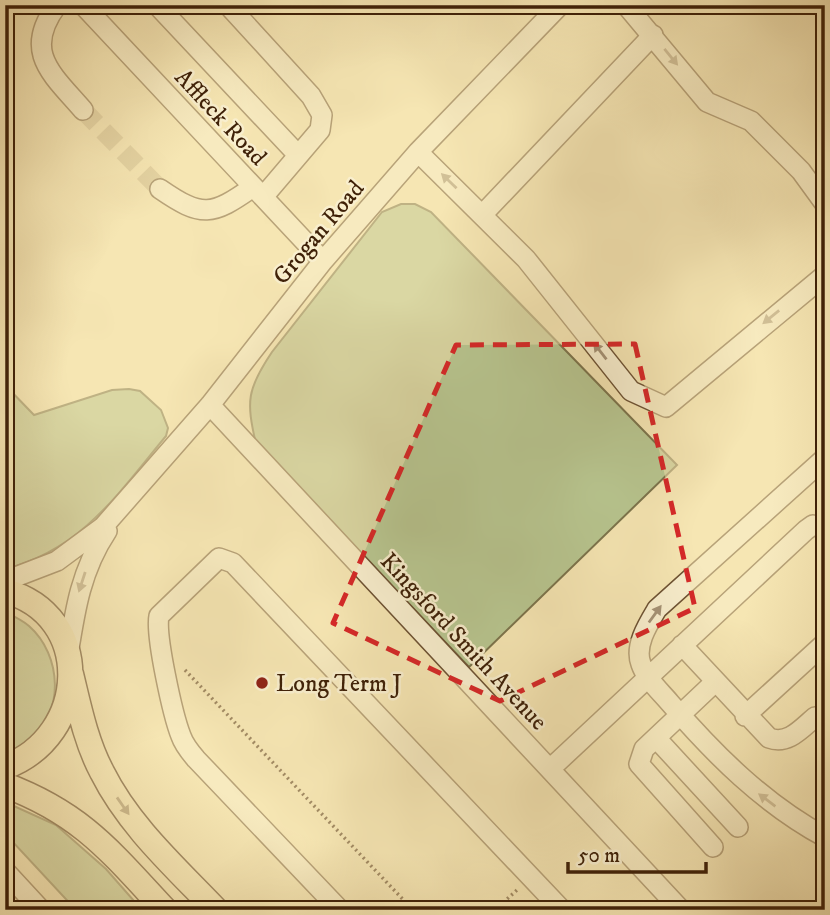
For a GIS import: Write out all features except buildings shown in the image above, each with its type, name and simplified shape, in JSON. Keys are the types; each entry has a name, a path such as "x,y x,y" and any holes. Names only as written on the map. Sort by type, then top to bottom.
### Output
{"main road":[{"path":"5,591 30,602 47,617 60,635 90,747 114,793 142,832 216,910"},
{"path":"5,767 37,750 54,731 66,708 70,665"},
{"path":"5,785 36,796 70,815 104,845 165,910"}],"street":[{"path":"57,5 43,23 40,50 45,66 83,110"},
{"name":"Affleck Road","path":"83,5 323,261"},
{"path":"157,5 298,155"},
{"path":"160,190 190,210 223,208 258,192 298,155 320,130 322,115 311,96 228,5"},
{"name":"Grogan Road","path":"5,582 46,567 103,527 210,405 323,261 418,152 560,5"},
{"path":"626,5 707,102 751,121 801,171 825,204"},
{"path":"483,214 653,35"},
{"path":"418,152 526,259 631,391 666,407 825,275"},
{"name":"Kingsford Smith Avenue","path":"210,405 681,910"},
{"path":"825,457 657,609 643,633 639,662 647,676 680,715 761,796 825,837"},
{"name":"Grogan Road","path":"70,665 76,603 87,568 97,547 127,501"},
{"path":"550,769 806,530 813,525 825,527"},
{"path":"340,910 196,759 180,734 157,625 159,616 219,558 233,563 562,910"},
{"path":"746,716 825,643"},
{"path":"682,645 769,738 778,741 790,738 816,717"},
{"path":"713,848 642,769 639,756 715,682"},
{"path":"656,738 738,827"},
{"path":"5,871 41,910"}],"path":[{"path":"185,670 413,910"},
{"path":"495,910 521,885"}],"highlighted area":[{"path":"635,344 695,608 500,701 333,623 456,345"}],"green space":[{"path":"401,204 415,204 431,212 677,465 469,667 256,444 251,417 253,386 272,352 382,212"},
{"path":"5,385 34,415 112,390 140,391 161,410 168,428 166,436 114,499 77,534 32,560 5,569"},
{"path":"5,612 26,624 40,638 48,652 55,684 54,700 41,731 27,745 5,756"},
{"path":"5,802 56,825 106,869 142,910 76,910 12,841 5,838"}],"tunnel":[{"path":"83,110 160,189"}],"place":[{"name":"Long Term J","path":"262,683"}]}
